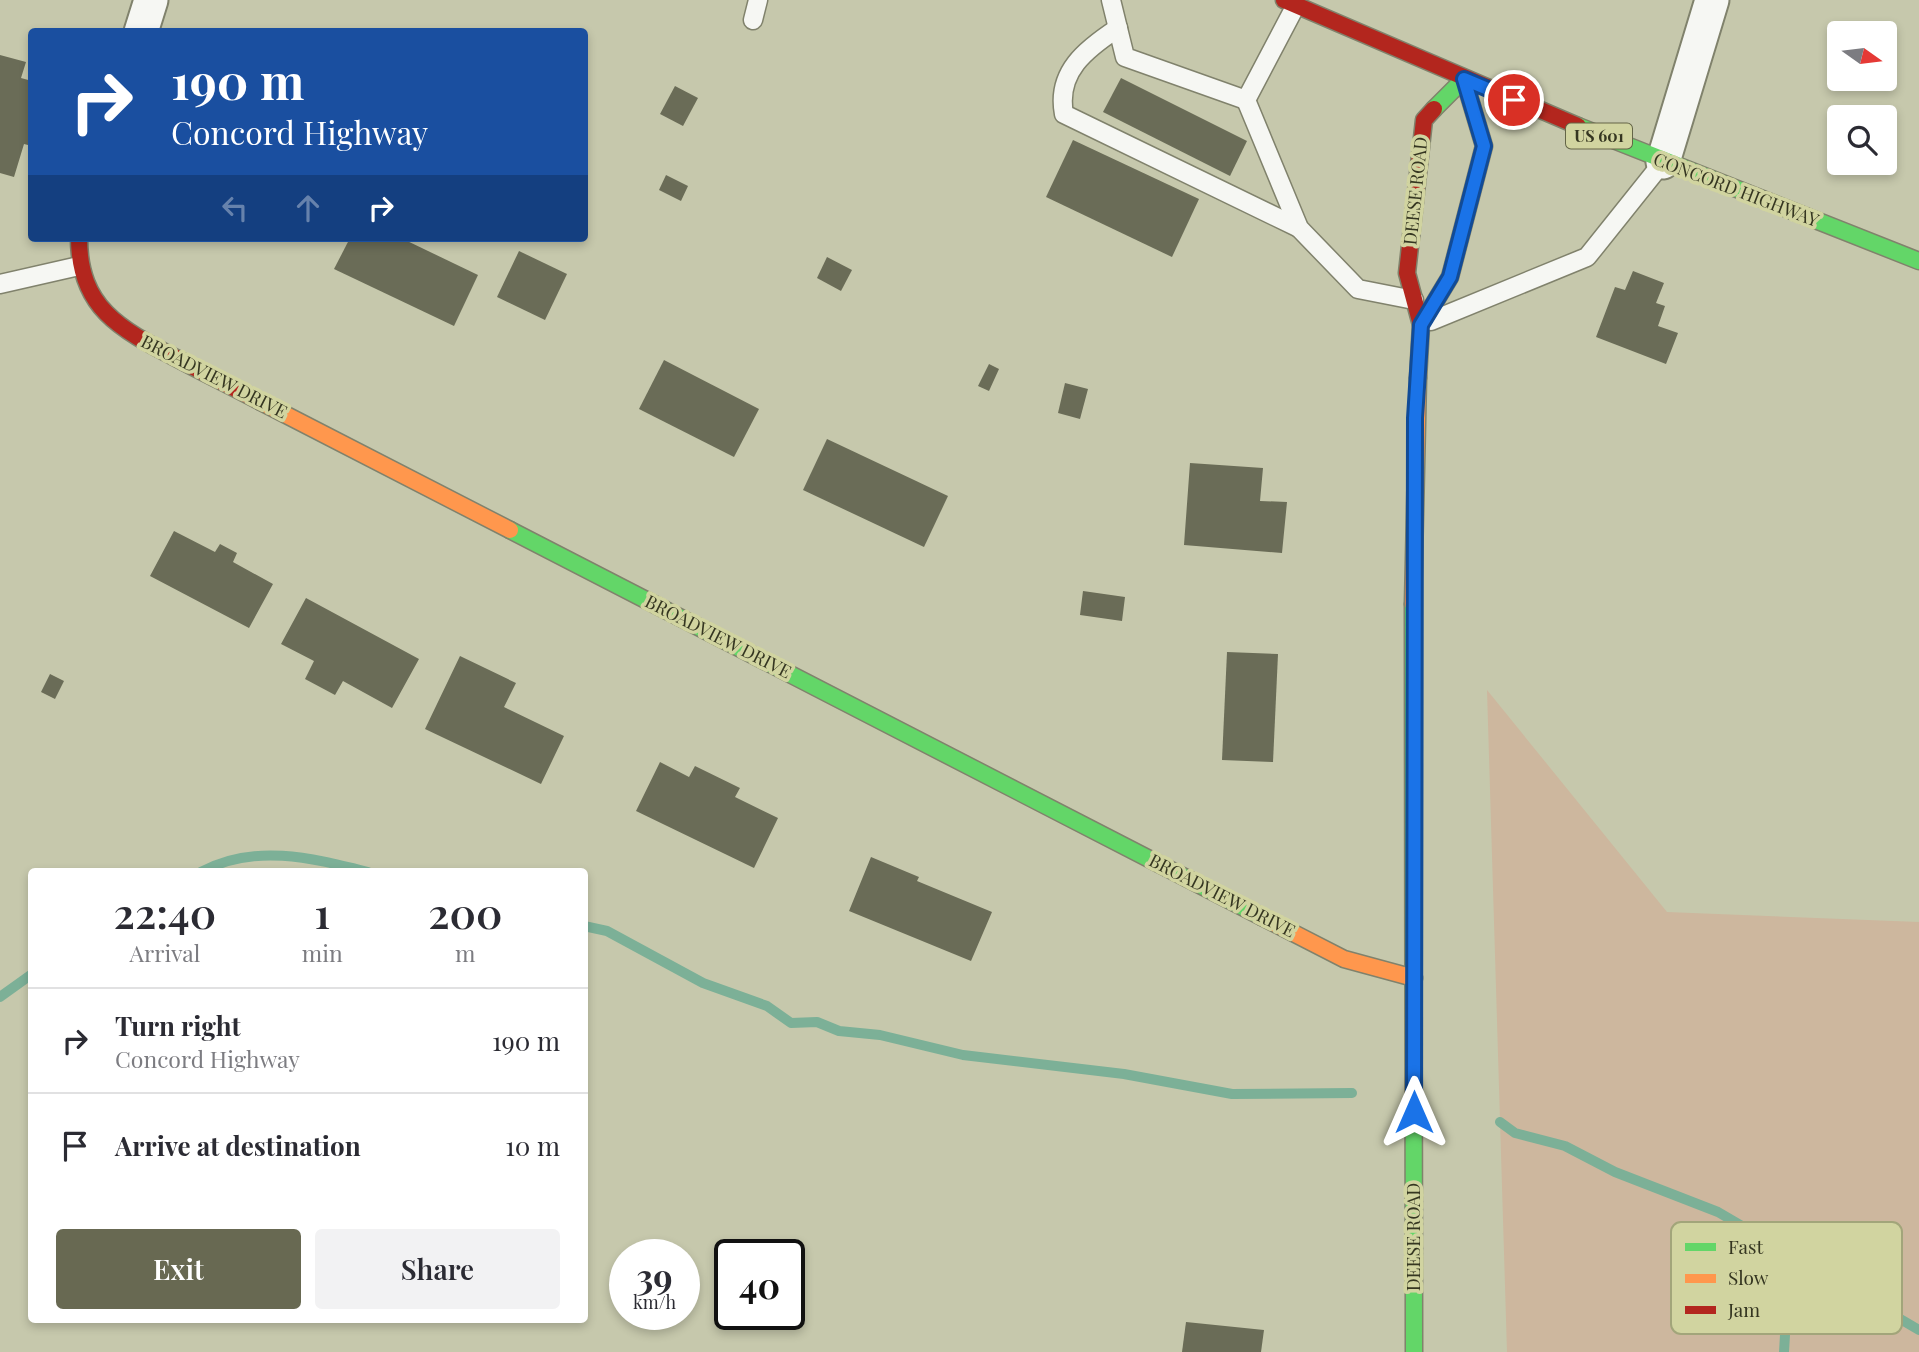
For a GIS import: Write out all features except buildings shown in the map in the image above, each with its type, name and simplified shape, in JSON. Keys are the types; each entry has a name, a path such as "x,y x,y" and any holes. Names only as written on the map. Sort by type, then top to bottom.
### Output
{"main road":[{"name":"CONCORD HIGHWAY","path":"1290,3 1663,162 1919,261"},
{"name":"DEESE ROAD","path":"1414,1352 1413,560 1415,418 1421,325 1407,273 1424,120 1464,79 1484,146 1450,277 1421,325"},
{"name":"BROADVIEW DRIVE","path":"79,242 79,266 86,289 98,308 116,326 135,337 1344,959 1414,978"}],"street":[{"path":"142,28 151,0"},
{"path":"1663,162 1712,0"}],"lane":[{"path":"753,20 758,0"},
{"path":"1111,0 1125,57 1246,100"},
{"path":"1290,3 1246,100 1299,228"},
{"path":"1118,28 1084,51 1063,83 1061,97 1064,114 1299,228 1358,289 1414,300"},
{"path":"1421,325 1587,257 1663,162"},
{"path":"0,284 79,266"}],"shaded area":[{"path":"1487,690 1667,912 1919,922 1919,1352 1507,1352"}],"waterway":[{"path":"210,868 242,858 262,856 305,858 351,868"},
{"path":"588,927 607,931 703,983 767,1006 791,1023 817,1022 839,1031 880,1035 963,1055 1124,1074 1232,1094 1352,1093"},
{"path":"0,997 28,977"},
{"path":"1500,1122 1515,1133 1565,1146 1615,1172 1718,1212 1735,1222"},
{"path":"1902,1320 1919,1330"},
{"path":"1784,1352 1785,1334"}],"traffic: fast":[{"path":"1421,325 1450,277 1484,146 1464,79 1434,109"},
{"path":"1578,126 1919,261"},
{"path":"510,530 1262,917"},
{"path":"1413,604 1414,1352"}],"traffic: slow":[{"path":"1413,604 1418,378"},
{"path":"261,402 510,530"},
{"path":"1262,917 1344,959 1414,978"}],"traffic: jam":[{"path":"1284,0 1578,126"},
{"path":"1418,378 1421,325 1407,273 1424,120 1434,109"},
{"path":"79,242 86,282 106,313 137,337 261,402"}],"route":[{"path":"1414,1112 1413,560 1415,418 1421,325 1450,277 1484,146 1464,79 1514,100"}]}
